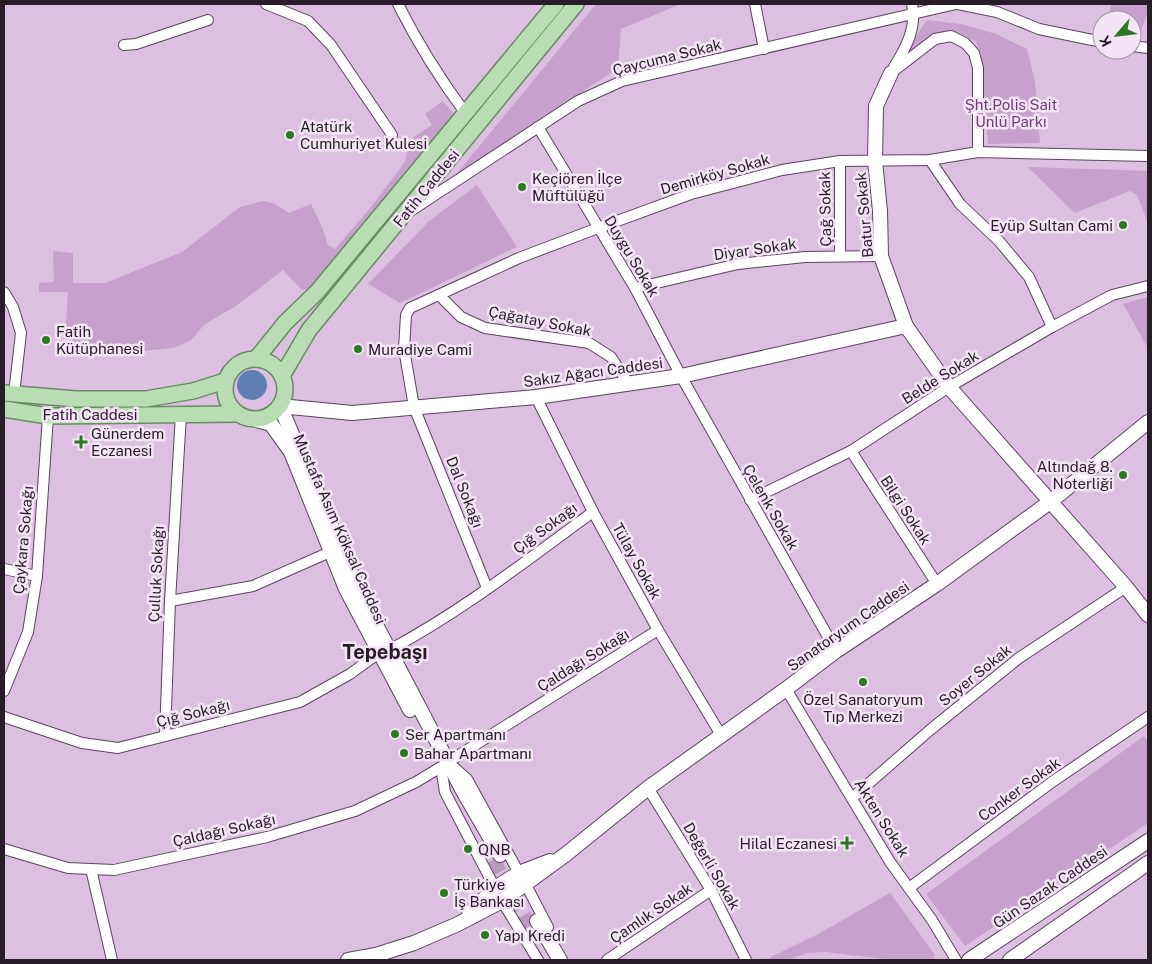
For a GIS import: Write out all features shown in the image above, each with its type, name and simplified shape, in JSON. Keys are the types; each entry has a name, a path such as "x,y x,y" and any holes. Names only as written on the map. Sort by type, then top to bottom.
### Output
{"main road":[{"name":"Fatih Caddesi","path":"282,376 309,330 576,4"},
{"name":"Fatih Caddesi","path":"256,359 285,323 316,292 466,114 551,7"},
{"name":"Batur Sokak","path":"891,73 876,106 875,162 880,211 881,256 906,326 948,387 1126,587 1148,615"},
{"name":"Sakız Ağacı Caddesi","path":"280,406 352,413 536,397 681,376 906,326"},
{"path":"256,359 272,364 282,376 285,386 284,397 280,406 270,416 257,420 243,417 236,414 226,399 225,381 237,365 246,360 256,359"},
{"name":"Fatih Caddesi","path":"9,393 76,399 146,400 225,381"},
{"name":"Mustafa Asım Köksal Caddesi","path":"280,406 384,651"},
{"name":"Fatih Caddesi","path":"4,410 48,416 236,414"},
{"name":"Mustafa Asım Köksal Caddesi","path":"257,420 271,424 291,452 346,589 384,651 496,858"},
{"name":"Sanatoryum Caddesi","path":"458,924 495,888 523,879 565,855 648,788 836,651 937,584 1050,502 1148,422"},
{"name":"Gün Sazak Caddesi","path":"969,960 1148,841"},
{"path":"1010,960 1148,863"},
{"name":"Sanatoryum Caddesi","path":"348,960 376,955 414,943 458,924 502,901 523,879"},
{"path":"549,960 533,924 560,960"}],"street":[{"path":"266,4 308,21 331,45 392,135"},
{"path":"398,4 410,28 444,83 466,114"},
{"path":"755,4 764,49"},
{"path":"957,4 997,12 1039,28 1092,40"},
{"name":"Çaycuma Sokak","path":"401,218 578,101 622,81 764,49 913,9 957,4"},
{"path":"891,73 908,43 913,9"},
{"path":"124,45 136,44 208,20"},
{"name":"Batur Sokak","path":"891,73 935,39 951,36 965,43 974,53 978,68 978,152"},
{"name":"Duygu Sokak","path":"538,127 635,288 681,376"},
{"name":"Demirköy Sokak","path":"414,407 404,349 406,315 410,308 519,258 691,194 782,170 840,161 930,160 978,152 1148,156"},
{"path":"930,160 960,204 999,241 1029,277 1052,327"},
{"name":"Çağ Sokak","path":"840,161 840,256"},
{"name":"Diyar Sokak","path":"635,288 738,264 805,256 881,256"},
{"name":"Belde Sokak","path":"750,500 851,451 948,387 1052,327 1112,296 1148,286"},
{"path":"4,292 13,307 21,332 9,393"},
{"name":"Çağatay Sokak","path":"439,295 462,317 484,328 589,343 611,357 628,384"},
{"name":"Çelenk Sokak","path":"681,376 836,651"},
{"name":"Tülay Sokak","path":"536,397 593,512 658,630 721,736"},
{"name":"Dal Sokağı","path":"414,407 487,588"},
{"name":"Çulluk Sokağı","path":"165,736 170,602 181,414"},
{"name":"Çaykara Sokağı","path":"4,691 28,632 37,576 48,416"},
{"name":"Bilgi Sokak","path":"851,451 937,584"},
{"name":"Çığ Sokağı","path":"4,717 82,743 118,748 300,702 350,674 384,651 407,640 487,588 593,512"},
{"path":"170,602 252,586 330,552"},
{"path":"4,569 37,576"},
{"name":"Soyer Sokak","path":"852,798 930,730 1019,658 1126,587"},
{"name":"Çaldağı Sokağı","path":"4,849 68,868 114,870 267,837 355,811 416,782 658,630"},
{"name":"Akten Sokak","path":"786,689 890,862 932,920 956,960"},
{"name":"Conker Sokak","path":"909,888 1052,782 1148,718"},
{"name":"Mustafa Asım Köksal Caddesi","path":"444,764 467,779 536,906 568,960"},
{"name":"Mustafa Asım Köksal Caddesi","path":"444,764 446,792 495,888"},
{"name":"Değerli Sokak","path":"648,788 711,890 746,960"},
{"path":"90,869 112,960"},
{"name":"Çamlık Sokak","path":"607,960 711,890"},
{"path":"502,901 538,960"}],"green space":[{"path":"596,4 681,4 621,29 618,68 454,177"},
{"path":"1112,4 1148,5 1142,28 1142,10 1110,10"},
{"name":"Şht.Polis Sait Ünlü Parkı","path":"927,20 961,24 996,34 1027,49 1035,82 1040,143 988,144 981,53 975,41 957,32 943,32 931,36 907,55 914,39"},
{"path":"443,101 457,118 309,290 301,289 283,270 236,306 205,324 191,340 173,348 131,352 89,350 77,346 59,324 66,324 68,292 39,292 39,283 54,282 53,251 73,253 73,283 105,283 182,252 240,207 263,201 275,204 289,213 311,204 328,245 335,249 371,207 405,162 409,140 432,125 425,114"},
{"path":"1028,167 1148,171 1148,223 1137,195 1130,191 1075,213"},
{"path":"477,185 517,247 400,303 368,284 429,221"},
{"path":"1148,297 1148,348 1123,304"},
{"path":"1144,736 1148,741 1148,823 965,946 926,894"},
{"path":"890,893 935,955 932,960 893,960 825,952 808,953 787,960 765,960 820,933"}],"water":[{"path":"252,370 263,374 267,385 263,396 252,400 241,396 237,385 241,374"}],"tunnel":[{"path":"493,860 530,926"}],"place":[{"name":"Atatürk Cumhuriyet Kulesi","path":"290,135"},
{"name":"Keçiören İlçe Müftülüğü","path":"522,187"},
{"name":"Eyüp Sultan Cami","path":"1123,225"},
{"name":"Fatih Kütüphanesi","path":"46,340"},
{"name":"Muradiye Cami","path":"358,349"},
{"name":"Günerdem Eczanesi","path":"81,442"},
{"name":"Altındağ 8. Noterliği","path":"1123,475"},
{"name":"Özel Sanatoryum Tıp Merkezi","path":"863,682"},
{"name":"Ser Apartmanı","path":"395,734"},
{"name":"Bahar Apartmanı","path":"404,753"},
{"name":"Hilal Eczanesi","path":"847,843"},
{"name":"QNB","path":"468,849"},
{"name":"Türkiye İş Bankası","path":"444,893"},
{"name":"Yapı Kredi","path":"485,935"}],"district":[{"name":"Tepebaşı","path":"385,652"}]}
